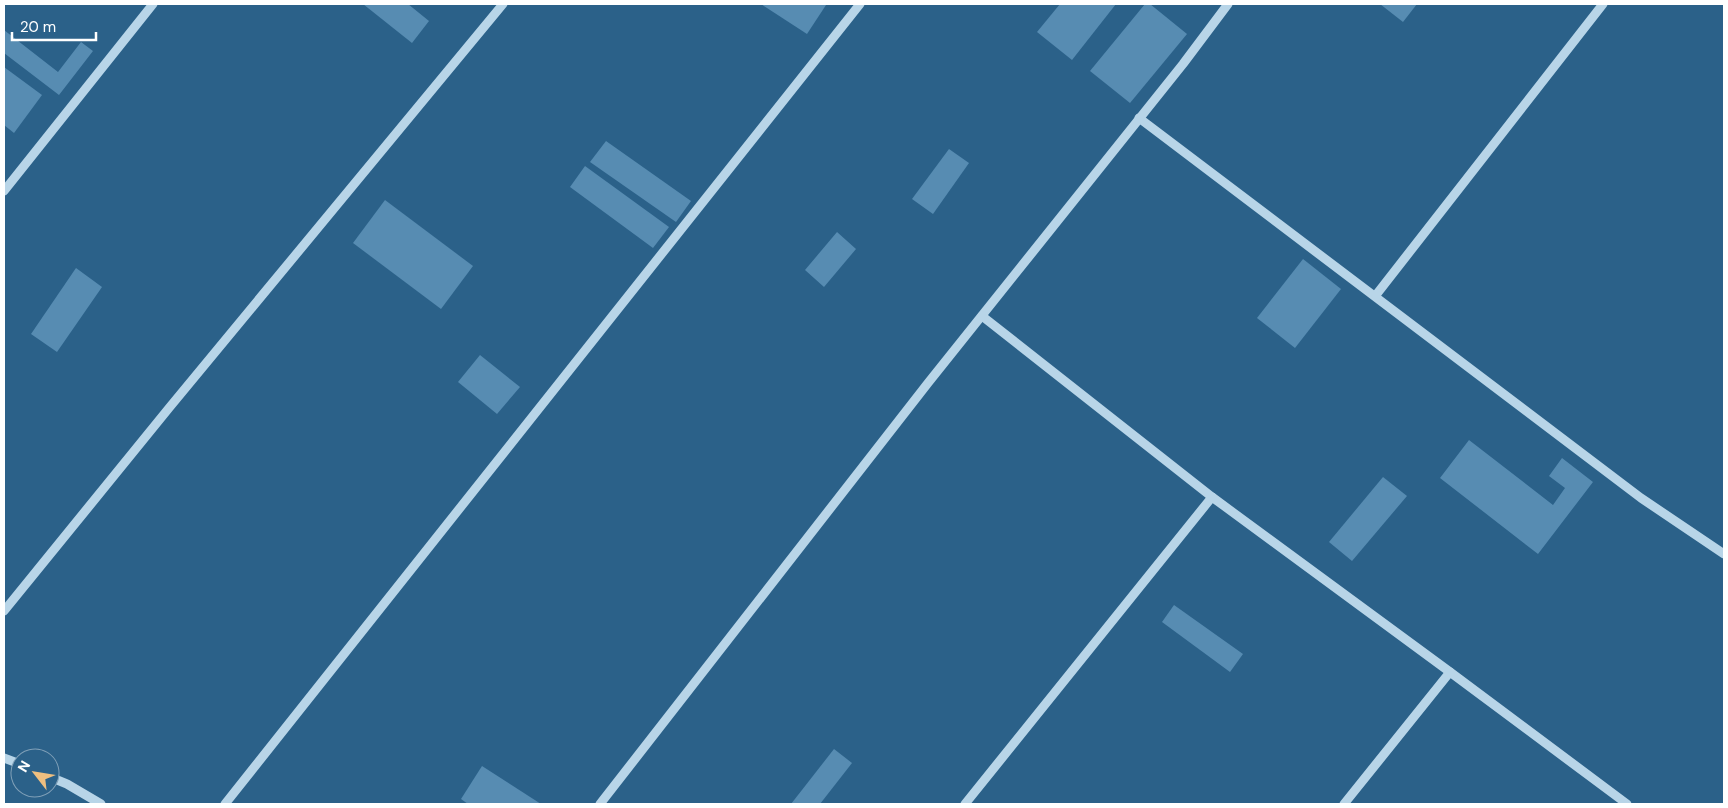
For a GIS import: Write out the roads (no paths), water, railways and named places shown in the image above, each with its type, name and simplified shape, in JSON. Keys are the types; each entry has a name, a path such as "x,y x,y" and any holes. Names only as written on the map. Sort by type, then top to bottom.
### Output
{"street":[{"path":"4,191 153,4"},
{"path":"4,611 503,4"},
{"path":"225,804 860,4"},
{"path":"600,804 674,707 1228,4"},
{"path":"1376,295 1603,4"},
{"path":"1140,118 1376,295 1641,498 1724,554"},
{"path":"982,316 1212,497 1627,804"},
{"path":"965,804 1212,497"},
{"path":"1344,804 1450,672"},
{"path":"60,781 101,804"}]}
